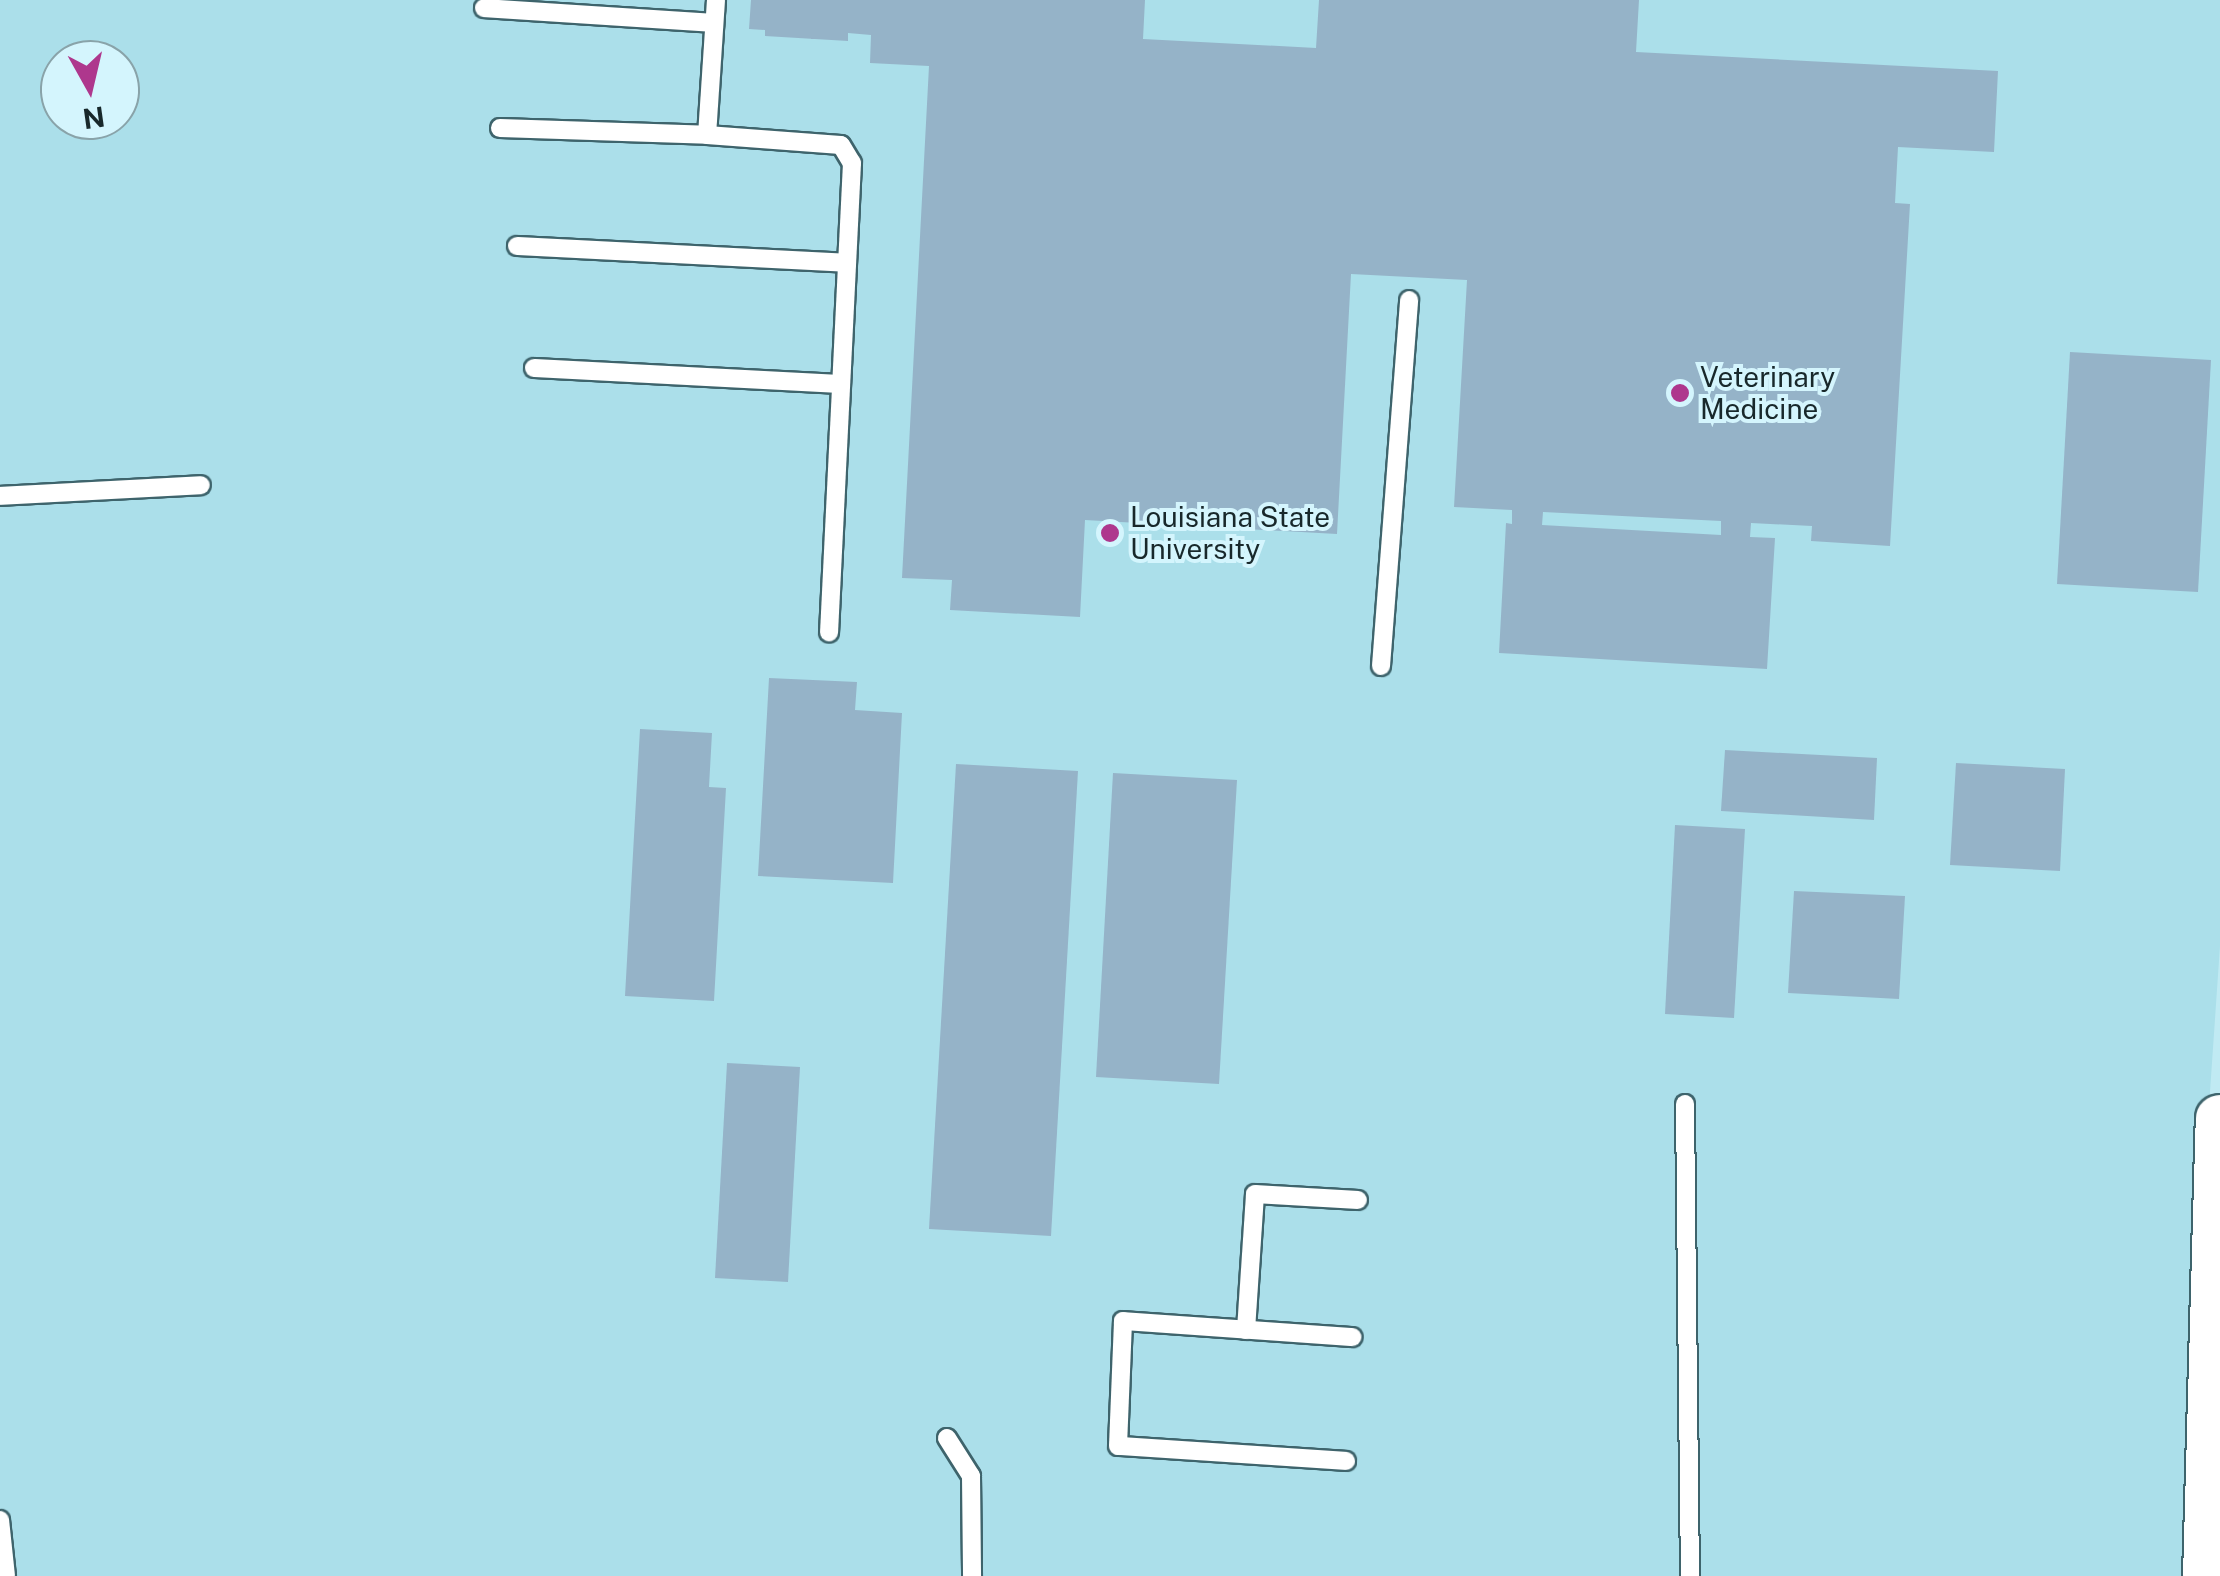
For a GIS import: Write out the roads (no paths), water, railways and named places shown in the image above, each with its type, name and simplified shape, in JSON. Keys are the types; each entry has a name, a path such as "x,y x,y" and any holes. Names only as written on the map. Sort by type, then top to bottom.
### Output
{"main road":[{"path":"2207,1576 2220,1119"}],"lane":[{"path":"707,135 716,0"},
{"path":"484,8 714,24"},
{"path":"500,128 707,135 841,145 852,162 829,632"},
{"path":"517,246 847,263"},
{"path":"1381,666 1409,300"},
{"path":"534,368 841,384"},
{"path":"0,496 201,485"},
{"path":"1685,1104 1690,1576"},
{"path":"1246,1330 1255,1194 1358,1200"},
{"path":"1346,1461 1118,1446 1123,1321 1352,1338"},
{"path":"948,1438 972,1476 972,1576"},
{"path":"0,1520 6,1576"}],"place":[{"name":"Veterinary Medicine","path":"1680,393"},
{"name":"Louisiana State University","path":"1110,533"}]}
